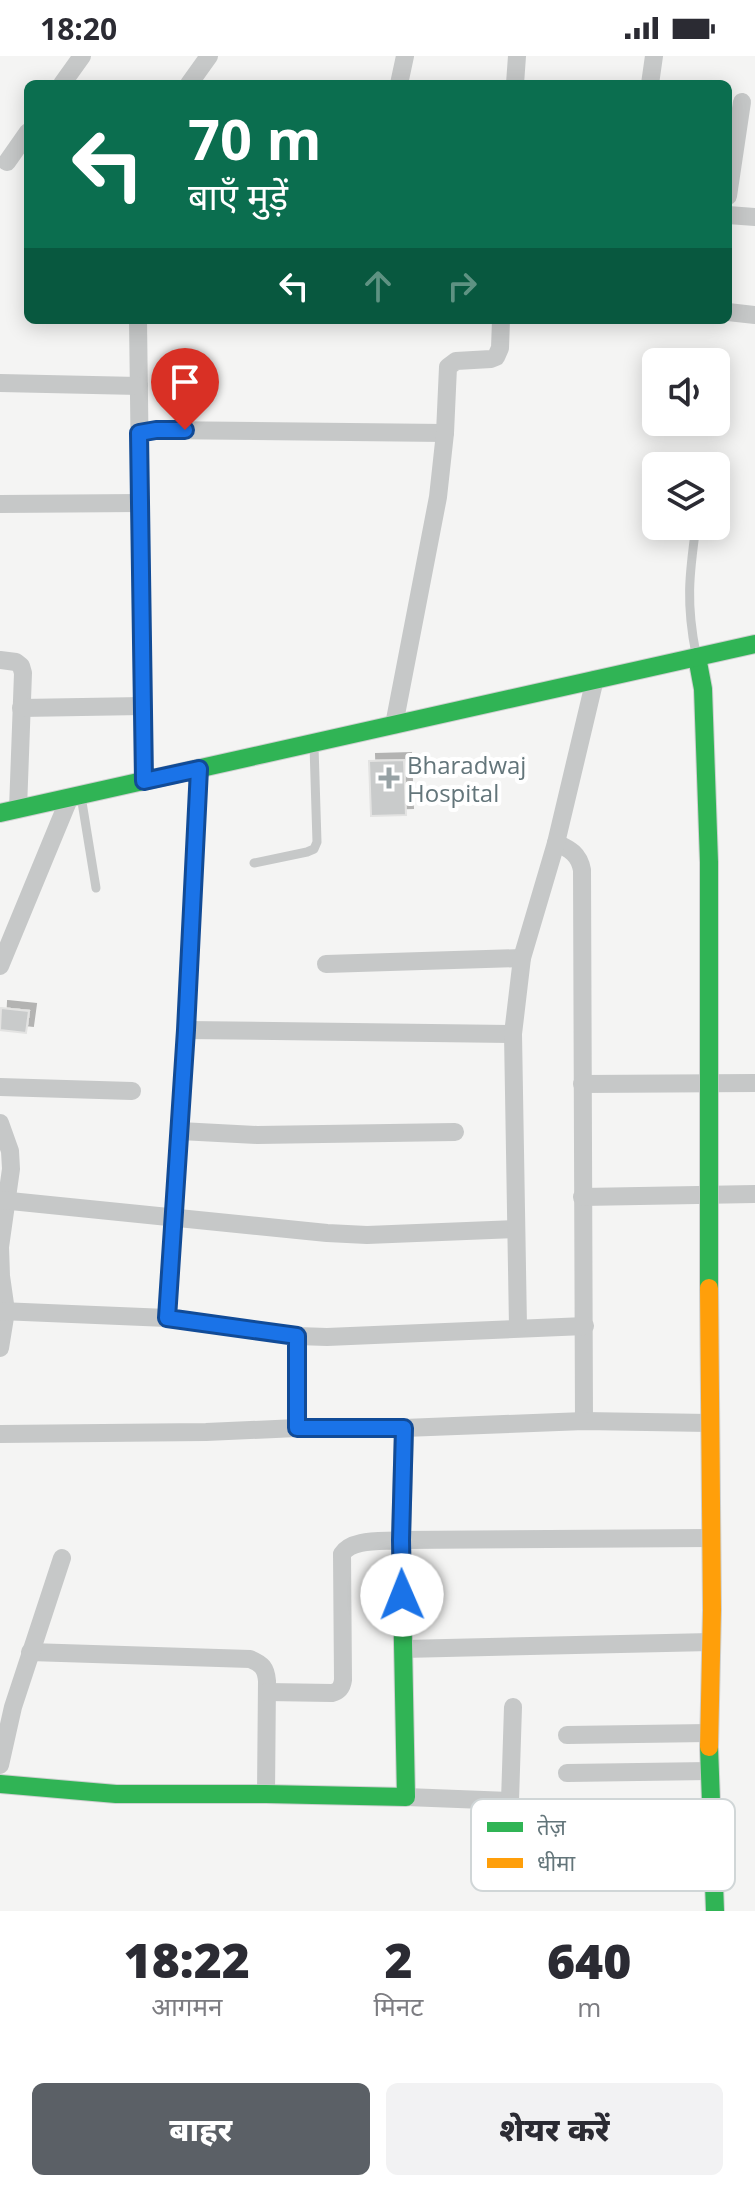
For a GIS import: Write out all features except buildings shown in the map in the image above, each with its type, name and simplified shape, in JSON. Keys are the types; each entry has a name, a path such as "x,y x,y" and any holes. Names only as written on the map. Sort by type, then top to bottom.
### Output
{"street":[{"path":"65,80 82,56"},
{"path":"192,80 209,56"},
{"path":"400,80 405,56"},
{"path":"515,80 517,56"},
{"path":"651,80 654,56"},
{"path":"732,169 742,102"},
{"path":"3,162 24,137"},
{"path":"3,162 24,162"},
{"path":"732,215 755,217"},
{"path":"732,312 755,315"},
{"path":"138,324 144,781"},
{"path":"394,725 438,497 448,367 456,361 496,357 500,348 501,324"},
{"path":"0,383 139,386"},
{"path":"139,433 172,430 445,433"},
{"path":"0,504 140,503"},
{"path":"0,660 16,662 21,666 21,708 9,811 755,644"},
{"path":"697,657 703,689 709,862 710,1799"},
{"path":"518,1327 513,1034 522,958 556,843 595,679"},
{"path":"21,708 143,706"},
{"path":"167,1318 199,769"},
{"path":"0,966 75,798"},
{"path":"556,843 575,854 582,870 584,1421"},
{"path":"326,964 522,958"},
{"path":"186,1030 513,1034"},
{"path":"582,1084 755,1083"},
{"path":"0,1087 132,1091"},
{"path":"0,1123 10,1151 11,1169 3,1201 0,1247 3,1311 0,1348"},
{"path":"180,1131 257,1135 455,1132"},
{"path":"582,1197 755,1194"},
{"path":"3,1201 367,1235 515,1229"},
{"path":"3,1311 167,1318 297,1336 585,1326"},
{"path":"297,1336 297,1428"},
{"path":"0,1434 404,1428 584,1421 709,1423"},
{"path":"404,1428 401,1540 406,1797"},
{"path":"267,1692 338,1691 343,1680 342,1554 346,1547 354,1544 401,1540 711,1538"},
{"path":"0,1765 13,1707 62,1558"},
{"path":"403,1649 711,1642"},
{"path":"30,1652 250,1659 261,1663 266,1670 267,1692 266,1794"},
{"path":"510,1799 513,1707"},
{"path":"567,1735 708,1733"},
{"path":"567,1773 709,1771"},
{"path":"0,1784 116,1794 471,1800"},
{"path":"714,1891 715,1911"}],"lane":[{"path":"694,540 688,595 689,619 697,657"},
{"path":"254,863 314,849 317,842 314,743"},
{"path":"75,798 96,888"}],"traffic: fast":[{"path":"0,813 755,644"},
{"path":"697,657 703,689 709,862 709,1288"},
{"path":"0,1784 116,1794 406,1797 401,1540 404,1428"},
{"path":"709,1747 711,1799"},
{"path":"714,1891 715,1911"}],"traffic: slow":[{"path":"709,1288 712,1610 709,1747"}],"place":[{"name":"Bharadwaj Hospital","path":"389,778"}],"route":[{"path":"185,430 139,433 144,781 199,769 167,1318 297,1336 297,1428 404,1428 402,1595"}]}
